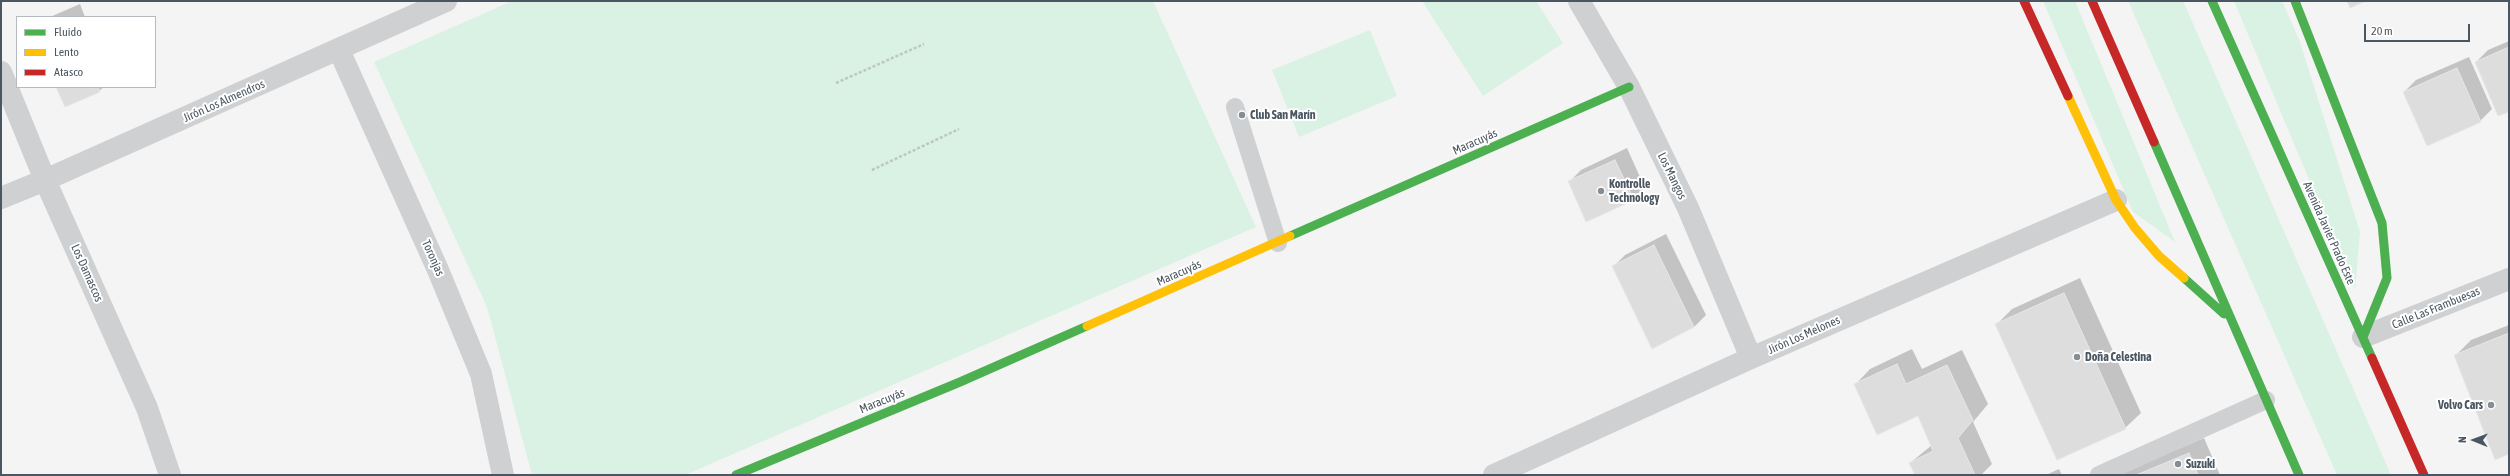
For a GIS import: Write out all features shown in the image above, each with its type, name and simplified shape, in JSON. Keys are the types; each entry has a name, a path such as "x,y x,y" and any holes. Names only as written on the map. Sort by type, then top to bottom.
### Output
{"main road":[{"path":"2024,1 2116,200 2135,228 2159,256 2229,319"},
{"path":"2092,1 2229,319 2299,475"},
{"name":"Avenida Javier Prado Este","path":"2212,1 2424,475"},
{"path":"2295,1 2382,223 2387,278 2363,337"},
{"name":"Maracuyás","path":"736,475 960,382 1629,87"}],"street":[{"name":"Jirón Los Almendros","path":"1,198 339,50 446,1"},
{"name":"Los Mangos","path":"1579,1 1629,87 1688,208 1751,358"},
{"name":"Toronjas","path":"339,50 438,270 482,374 503,475"},
{"name":"Los Damascos","path":"1,72 45,180 147,408 170,475"},
{"name":"Jirón Los Melones","path":"1494,475 1751,358 2116,200"},
{"name":"Calle Las Frambuesas","path":"2363,337 2509,279"}],"lane":[{"path":"1235,107 1278,243"},
{"path":"2099,475 2266,400"}],"path":[{"path":"836,83 924,44"},
{"path":"872,170 959,129"}],"green space":[{"path":"512,1 1153,1 1256,227 685,475 532,475 487,307 374,62"},
{"path":"1422,1 1536,1 1563,43 1483,96"},
{"path":"2043,1 2075,1 2175,242 2133,212"},
{"path":"2128,1 2183,1 2391,475 2337,475"},
{"path":"2234,1 2282,1 2299,39 2360,232 2355,289"},
{"path":"1370,30 1397,96 1299,137 1272,70"}],"building":[{"path":"2347,1 2366,1 2350,8"},
{"path":"2509,47 2509,112 2498,116 2475,62"},
{"path":"2457,68 2481,122 2427,146 2403,92"},
{"path":"56,88 98,88 100,92 65,107"},
{"name":"Kontrolle Technology","path":"1615,160 1634,200 1586,222 1568,181"},
{"path":"1654,245 1694,327 1652,349 1612,266"},
{"path":"2064,293 2126,429 2057,460 1995,324"},
{"name":"Volvo Cars","path":"2509,333 2509,454 2495,460 2454,355"},
{"path":"1897,364 1906,384 1947,365 1973,420 1958,438 1975,475 1915,475 1909,463 1933,451 1918,416 1877,435 1854,384"},
{"name":"Suzuki","path":"2189,453 2198,475 2136,475"}],"traffic: fast":[{"path":"2212,1 2372,358"},
{"path":"2295,1 2382,223 2387,278 2363,337"},
{"path":"1290,236 1629,87"},
{"path":"2154,142 2299,475"},
{"path":"2184,278 2224,314"},
{"path":"736,475 960,382 1087,326"}],"traffic: slow":[{"path":"2068,96 2116,200 2135,228 2159,256 2184,278"},
{"path":"1087,326 1290,236"}],"traffic: jam":[{"path":"2024,1 2068,96"},
{"path":"2092,1 2154,142"},
{"path":"2372,358 2424,475"}],"place":[{"name":"Club San Marín","path":"1242,115"},
{"name":"Kontrolle Technology","path":"1601,191"},
{"name":"Doña Celestina","path":"2077,357"},
{"name":"Volvo Cars","path":"2491,405"},
{"name":"Suzuki","path":"2178,464"}]}
